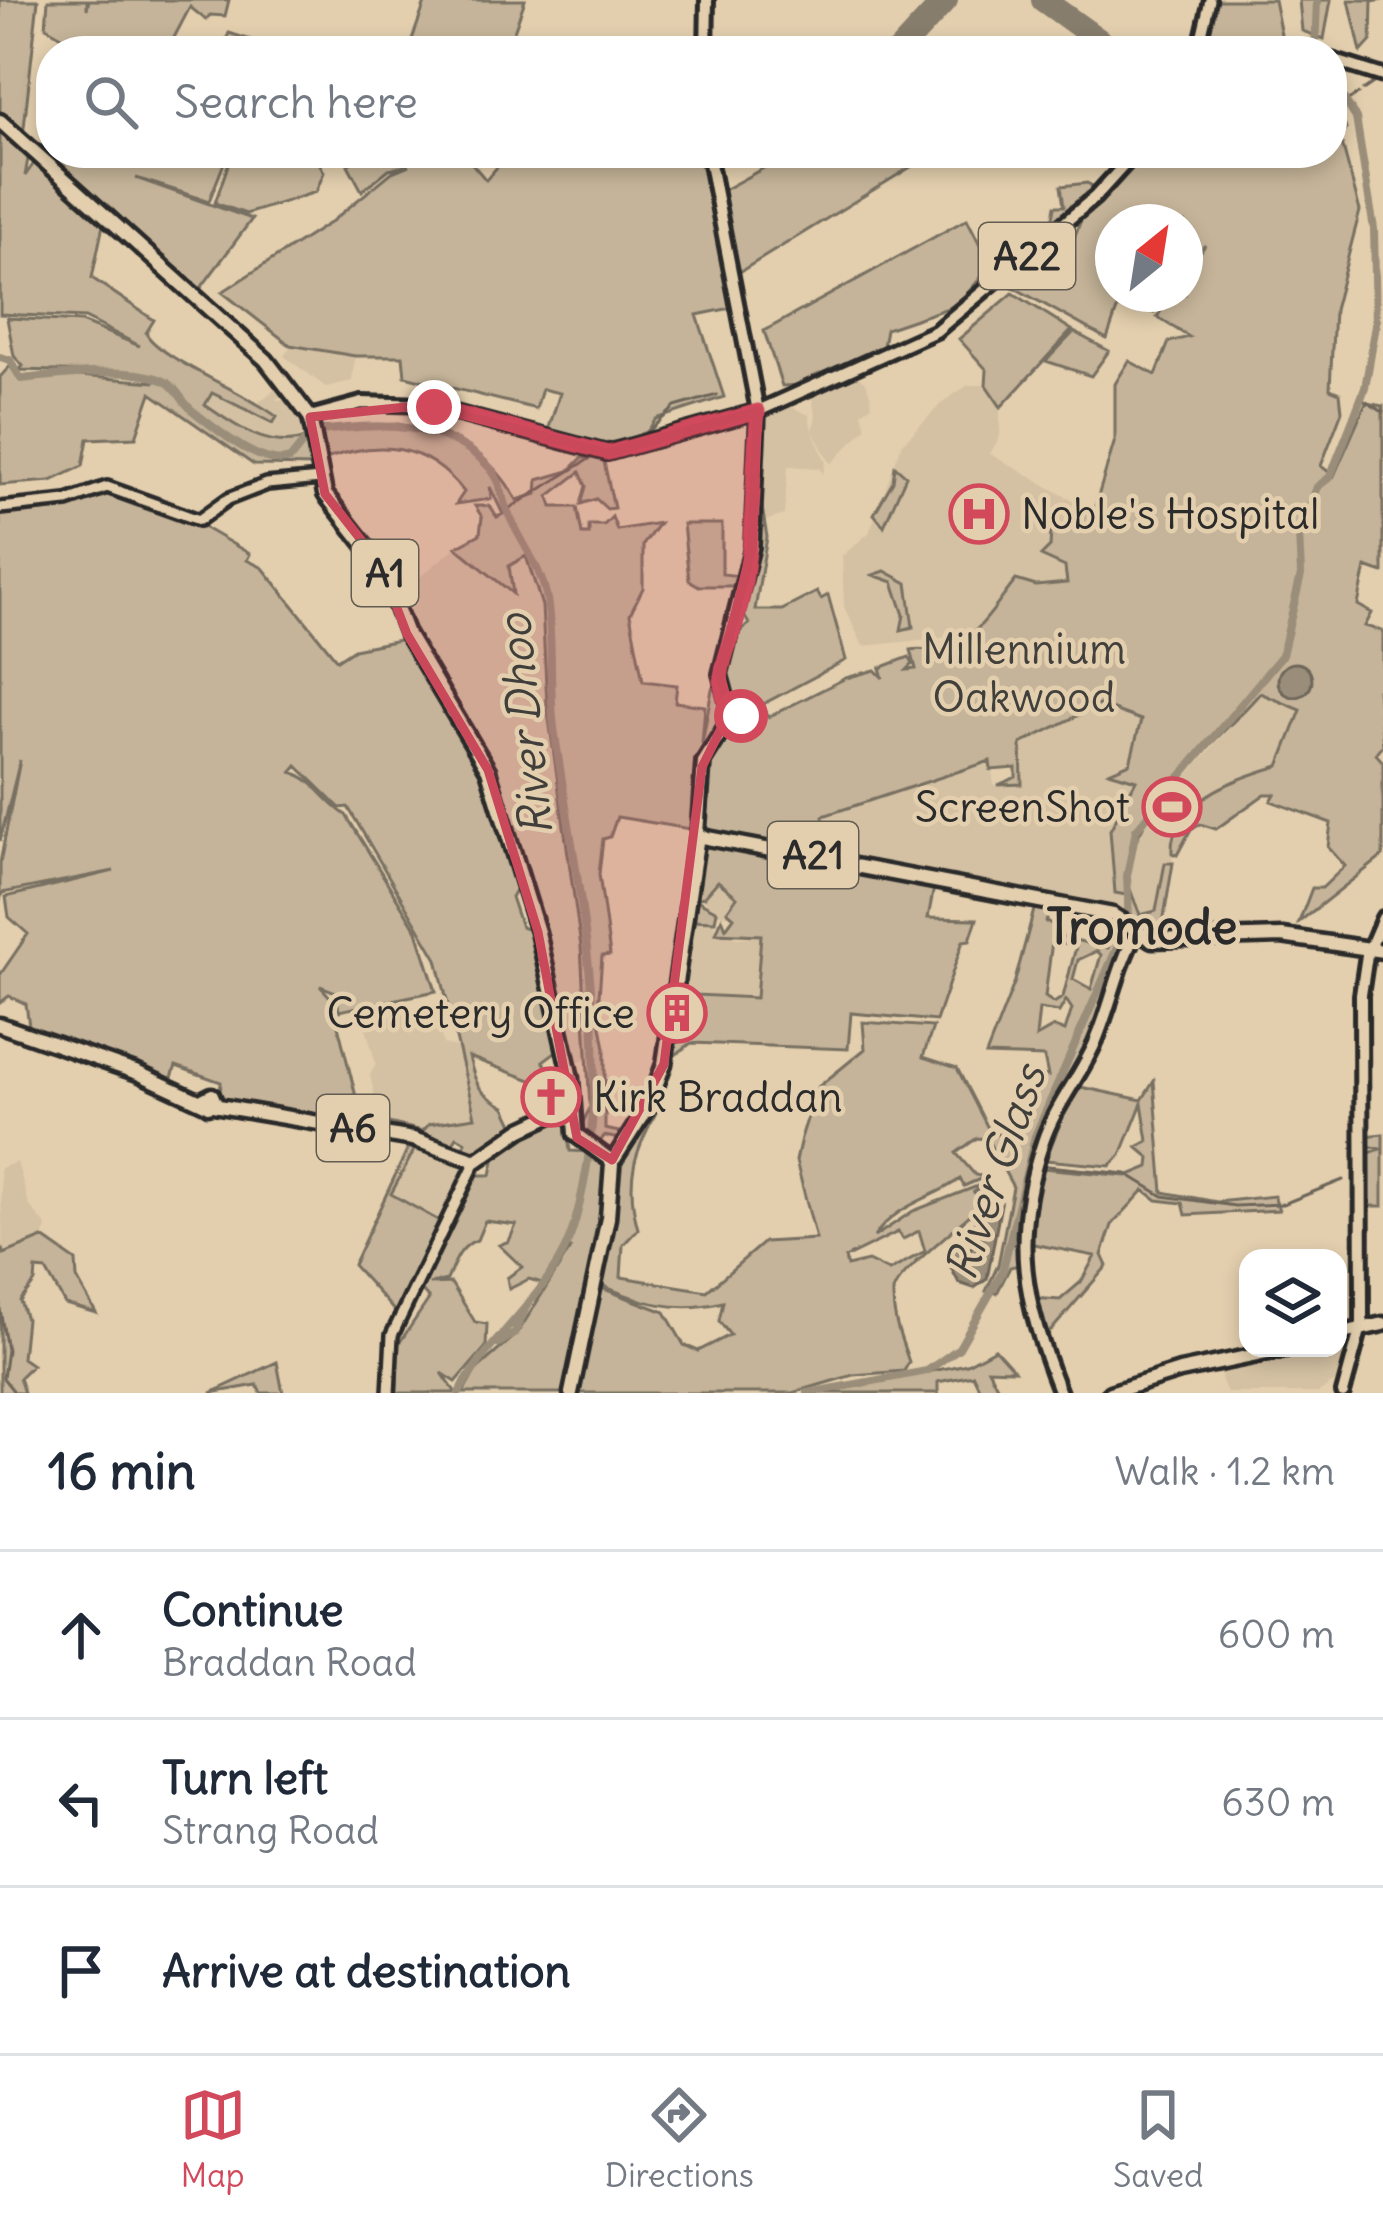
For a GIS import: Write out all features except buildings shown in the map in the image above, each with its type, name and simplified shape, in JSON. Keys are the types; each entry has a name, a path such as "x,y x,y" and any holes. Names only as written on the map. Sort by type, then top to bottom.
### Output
{"highway":[{"path":"0,121 36,154"},
{"path":"52,168 274,369 312,420 320,479"},
{"name":"A1","path":"320,479 330,502 380,564 407,634 488,770 538,932 575,1134 581,1143 611,1159"},
{"path":"571,1393 608,1218 611,1159 650,1105 664,1064 699,838"},
{"name":"A21","path":"699,838 849,861 1130,925 1152,940 1300,937 1376,952"},
{"name":"A6","path":"0,1025 210,1101 413,1139 476,1161"},
{"path":"476,1161 522,1129 573,1105"},
{"path":"1347,1332 1383,1324"},
{"path":"1110,1393 1248,1357"}],"main road":[{"path":"706,36 707,0"},
{"path":"1202,36 1210,0"},
{"path":"1347,65 1383,76"},
{"path":"699,838 703,762 729,717 720,674 752,547 758,411 711,168"},
{"name":"A22","path":"312,420 356,404 425,406 608,453 758,411 936,331 1095,197 1121,168"},
{"path":"0,508 67,501 107,487 199,520 228,499 267,484 320,479"},
{"path":"1343,1393 1362,1328 1360,1016 1383,918"},
{"path":"1060,1393 1034,1329 1022,1254 1043,1142 1094,1044 1130,925"},
{"path":"388,1393 392,1335 476,1161"},
{"path":"1347,1338 1358,1346"}],"highlighted area":[{"path":"425,405 607,453 758,411 752,547 720,674 730,711 702,767 664,1064 612,1160 577,1138 538,932 488,770 407,634 380,564 325,494 310,417"}],"shaded area":[{"path":"293,343 355,356 352,381 326,387 284,356"},
{"path":"853,374 866,382 872,405 862,412 866,428 831,464 812,430 816,417 811,394"},
{"name":"Noble's Hospital","path":"968,385 986,385 1000,402 1000,436 990,454 1084,507 1067,584 1036,586 1006,597 969,635 863,646 844,607 842,556 869,533 902,444 944,401"},
{"path":"279,386 288,390 276,400 295,401 309,424 294,445 247,433 204,405 211,393 269,414 259,402"},
{"path":"782,403 809,415 826,462 823,474 819,468 788,466 784,515 765,521 761,482 755,481 764,413"},
{"path":"456,547 512,593 508,566 526,556 540,589 547,705 581,947 586,1059 569,1064 529,871 483,753 397,596"},
{"path":"1295,663 1307,668 1312,680 1307,692 1295,697 1283,692 1278,680 1283,668"},
{"path":"1260,693 1301,710 1279,767 1257,772 1179,832 1156,924 828,854 822,816 991,761 994,785 1021,784 1021,744 1099,705 1141,720 1116,893 1127,896 1132,846 1140,829"},
{"path":"717,881 737,898 723,916 702,899"},
{"path":"690,920 714,922 716,933 739,938 761,935 756,999 676,994"},
{"path":"436,1007 443,1044 459,1048 475,1118 429,1124 423,1131 391,1127 375,1099 370,1075 376,1064 364,1021"},
{"path":"418,1143 457,1162 461,1156 471,1161 443,1223 390,1195"},
{"path":"17,1162 29,1205 47,1227 42,1241 3,1254 0,1168"},
{"path":"1001,1204 987,1279 974,1288 959,1283 945,1256 961,1239 967,1251 978,1241 968,1237 969,1227"},
{"path":"1269,1357 1347,1357 1343,1377 1318,1393 1227,1393 1220,1369"}],"green space":[{"path":"0,0 38,0 23,137 0,116"},
{"path":"48,0 87,0 87,9 89,0 229,0 225,16 210,15 206,20 190,7 175,36 62,36 46,27"},
{"path":"426,0 525,0 512,36 413,36"},
{"path":"1216,0 1274,0 1281,36 1208,32"},
{"path":"1299,0 1331,0 1325,36 1302,31"},
{"path":"1349,0 1383,0 1372,2 1371,41 1361,52"},
{"path":"0,126 29,153 25,176 36,160 36,168 47,168 104,220 92,278 154,320 146,333 167,353 277,417 273,423 212,393 205,405 256,436 284,442 313,436 316,466 254,465 151,393 136,437 88,439 83,466 51,481 0,485 0,377 10,366 22,381 53,374 155,382 139,373 19,370 23,366 14,356 7,318 81,322 140,346 85,318 0,314"},
{"name":"Millennium Oakwood","path":"1347,162 1360,211 1334,310 1330,389 1340,393 1342,411 1321,466 1334,476 1366,403 1383,406 1383,573 1366,567 1358,605 1372,613 1365,626 1383,631 1383,689 1378,690 1383,745 1376,754 1383,762 1383,856 1299,922 1312,888 1322,888 1345,866 1328,847 1331,823 1271,801 1275,794 1265,794 1216,829 1200,824 1191,829 1177,855 1172,853 1174,835 1193,806 1226,785 1279,766 1301,710 1260,693 1157,805 1130,856 1128,880 1140,915 1156,911 1165,863 1173,863 1162,929 1181,936 1155,930 1151,935 1126,918 1126,895 1115,893 1110,830 1136,780 1109,772 1130,763 1141,720 1099,705 1021,744 1022,784 998,785 1016,777 1016,768 991,770 990,761 823,816 828,854 704,832 705,771 724,733 758,711 764,709 768,717 846,678 875,670 883,678 880,668 909,657 913,664 907,670 916,669 911,650 939,650 965,639 1016,580 1036,586 1067,583 1065,567 1041,556 1050,547 1051,531 1061,532 1072,518 1080,520 1084,507 1094,510 1115,440 1115,384 1129,361 1156,375 1169,342 1189,337 1157,317 1160,312 1203,312 1203,204 1095,204 1095,312 1116,312 1107,339 1002,281 1061,232 1072,243 1085,210 1125,168 1347,168"},
{"path":"57,168 222,168 209,201 136,178 252,219 198,292 112,209 102,209"},
{"path":"227,168 322,168 324,172 316,192 246,214 215,203"},
{"path":"350,168 394,168 389,169 362,191"},
{"path":"476,168 486,180 496,168 708,168 731,308 697,315 724,397 656,419 644,436 588,447 546,437 560,393 542,389 536,409 405,376 403,356 355,356 290,345 222,292 331,222 392,172"},
{"path":"764,168 909,168 733,276 718,193"},
{"path":"1087,183 1096,188 1093,195 1051,228 1055,206 1064,206 1061,186"},
{"path":"967,219 991,266 957,305 886,329 882,352 803,385 782,386 764,331"},
{"path":"1013,293 1072,330 1001,407 986,385 987,370 959,339"},
{"path":"1074,332 1109,351 1091,376 1046,361"},
{"path":"398,424 467,447 494,468 517,500 537,494 538,480 569,471 582,458 603,457 614,508 607,509 596,499 581,504 586,486 580,472 549,496 552,507 577,507 582,534 589,534 589,525 604,525 612,517 617,530 659,523 643,545 643,588 630,614 643,681 677,685 675,702 705,706 702,744 712,689 717,690 723,718 700,759 690,829 617,817 610,837 603,839 599,874 610,955 602,956 598,1010 605,1048 605,1129 624,1133 648,1094 625,1140 604,1136 597,1147 586,1141 582,1124 590,1108 581,947 547,705 542,606 526,556 509,566 513,594 456,547 480,534 482,517 475,506 489,506 497,517 503,514 490,487 491,499 456,504 464,492 434,463 417,455 363,449 323,460 320,428"},
{"path":"895,466 906,476 884,526 874,514 893,481"},
{"path":"758,484 767,537 755,610 782,610 817,592 821,599 828,595 846,660 763,704 741,707 722,689 733,638 749,624 742,612 755,546"},
{"path":"108,490 193,521 250,554 247,560 263,568 337,660 354,649 404,639 479,760 519,883 511,897 521,927 530,930 558,1050 543,1061 550,1071 547,1079 536,1082 469,1057 480,1088 505,1107 516,1130 474,1156 463,1150 466,1142 457,1137 451,1146 375,1124 375,1120 423,1131 429,1124 475,1117 437,959 348,807 340,808 297,766 292,772 346,815 417,931 436,991 339,1011 336,992 320,986 331,998 359,1108 370,1109 365,1125 234,1106 220,1096 221,1082 176,1066 171,1080 198,1094 194,1094 30,1033 26,1004 9,996 0,1003 0,975 28,934 9,917 6,897 114,871 2,893 0,901 0,863 20,760 0,841 0,512 70,505"},
{"path":"683,524 722,524 722,574 741,576 739,586 699,586 689,580"},
{"path":"885,571 907,583 913,627 901,630 904,615 893,582 873,575"},
{"path":"701,843 819,860 820,873 838,875 837,864 935,882 928,918 977,919 970,940 963,941 936,1021 851,1013 848,1049 691,1043 669,1060 676,994 756,998 761,935 716,933 722,918 726,928 734,917 727,911 737,897 718,881 704,897 695,899 717,911 715,921 690,920"},
{"path":"1035,906 1051,909 1046,922 1053,924 1054,935 1108,948 1112,936 1103,934 1105,926 1129,930 1117,1008 1081,1084 1070,1082 1041,1141 1025,1219 1017,1218 1012,1244 1021,1246 1019,1265 1010,1267 997,1293 986,1291 998,1265 1013,1187 987,1139 977,1138 956,1153 975,1175 985,1177 964,1186 960,1179 915,1203 874,1237 913,1211 988,1182 974,1192 985,1201 896,1285 894,1312 909,1362 904,1371 853,1375 792,1393 574,1393 596,1286 665,1312 684,1345 698,1351 730,1335 719,1321 723,1302 689,1307 658,1304 597,1283 616,1213 623,1155 656,1096 661,1104 644,1135 632,1179 638,1229 623,1245 621,1277 707,1291 764,1242 816,1239 796,1161 817,1088 865,1049 863,1022 933,1027 923,1057 957,1068 991,1134 1017,1135 1038,1090 1039,1075 1048,1076 1044,1057 986,1055 1015,981","holes":["1052,941 1076,947 1063,997 1054,1003 1045,997","1097,951 1101,955 1091,989 1073,979 1078,960","1066,1000 1072,1009 1065,1031 1054,1027 1036,1037 1039,1009 1059,1012","919,1231 925,1251 889,1271 868,1261 847,1266 845,1258 898,1232 903,1239"]},
{"path":"1154,1081 1163,1192 1217,1202 1274,1196 1279,1210 1186,1215 1183,1203 1157,1200 1144,1190 1112,1225 1102,1255 1107,1266 1042,1341 1032,1298 1060,1300 1081,1282 1095,1256 1028,1243 1042,1168 1127,1176 1149,1167 1150,1158 1137,1147 1148,1141 1142,1103 1121,1155 1110,1166 1045,1160 1076,1086 1142,1100"},
{"path":"565,1113 570,1151 594,1152 607,1166 605,1212 567,1393 463,1393 476,1370 517,1334 570,1249 565,1247 542,1283 529,1279 509,1289 507,1278 522,1267 499,1245 509,1241 516,1225 485,1221 477,1240 458,1256 447,1280 429,1284 451,1283 475,1322 487,1324 486,1347 456,1382 442,1373 456,1393 397,1393 398,1345 429,1299 421,1290 423,1279 473,1175 491,1175 496,1151 524,1130"},
{"path":"1383,1134 1383,1206 1364,1206 1364,1155 1380,1149 1365,1145 1365,1136"},
{"path":"411,1142 418,1143 391,1194 443,1223 398,1315 353,1265"},
{"path":"43,1238 76,1261 77,1279 96,1313 65,1304 46,1270 36,1269 35,1282 20,1301 26,1319 22,1358 32,1365 19,1378 24,1393 0,1393 0,1244 4,1254"},
{"path":"995,1349 1014,1370 988,1369 998,1388 981,1392 973,1375 938,1382 938,1393 821,1393 967,1364"},
{"path":"277,1362 283,1393 261,1393 257,1385 211,1393"}],"waterway":[{"name":"River Glass","path":"1316,36 1317,0"},
{"path":"1363,90 1379,79"},
{"path":"1348,100 1358,94"},
{"name":"River Glass","path":"808,1393 927,1371 959,1348 1002,1273 1035,1136 1129,920 1127,876 1136,830 1282,655 1301,575 1299,534 1317,487 1330,477 1365,388 1376,325 1374,229 1356,118 1347,104"},
{"name":"River Dhoo","path":"0,357 10,360 21,379 96,373 154,377 172,386 189,408 226,436 253,453 279,461 290,459 311,433 334,429 406,428 452,440 494,473 540,575 549,616 555,735 590,978 594,1101 588,1162 575,1222 554,1270 459,1393"},
{"path":"613,446 649,431 675,407 717,395"},
{"path":"1360,398 1383,412"},
{"path":"507,510 594,456"},
{"path":"1048,1166 1127,1174 1163,1196 1235,1206 1283,1204 1343,1180"},
{"name":"River Dhoo","path":"498,1344 515,1333 527,1305"},
{"path":"0,1309 7,1350 3,1378 15,1393"}],"runway":[{"path":"913,36 946,0"},
{"path":"1043,0 1093,36"}],"place":[{"name":"Noble's Hospital","path":"979,514"},
{"name":"ScreenShot","path":"1172,807"},
{"name":"Cemetery Office","path":"677,1013"},
{"name":"Kirk Braddan","path":"551,1097"}],"district":[{"name":"Tromode","path":"1142,927"}],"route":[{"path":"434,407 582,450 608,453 758,411 752,547 720,674 723,700 730,712 741,716"}]}
